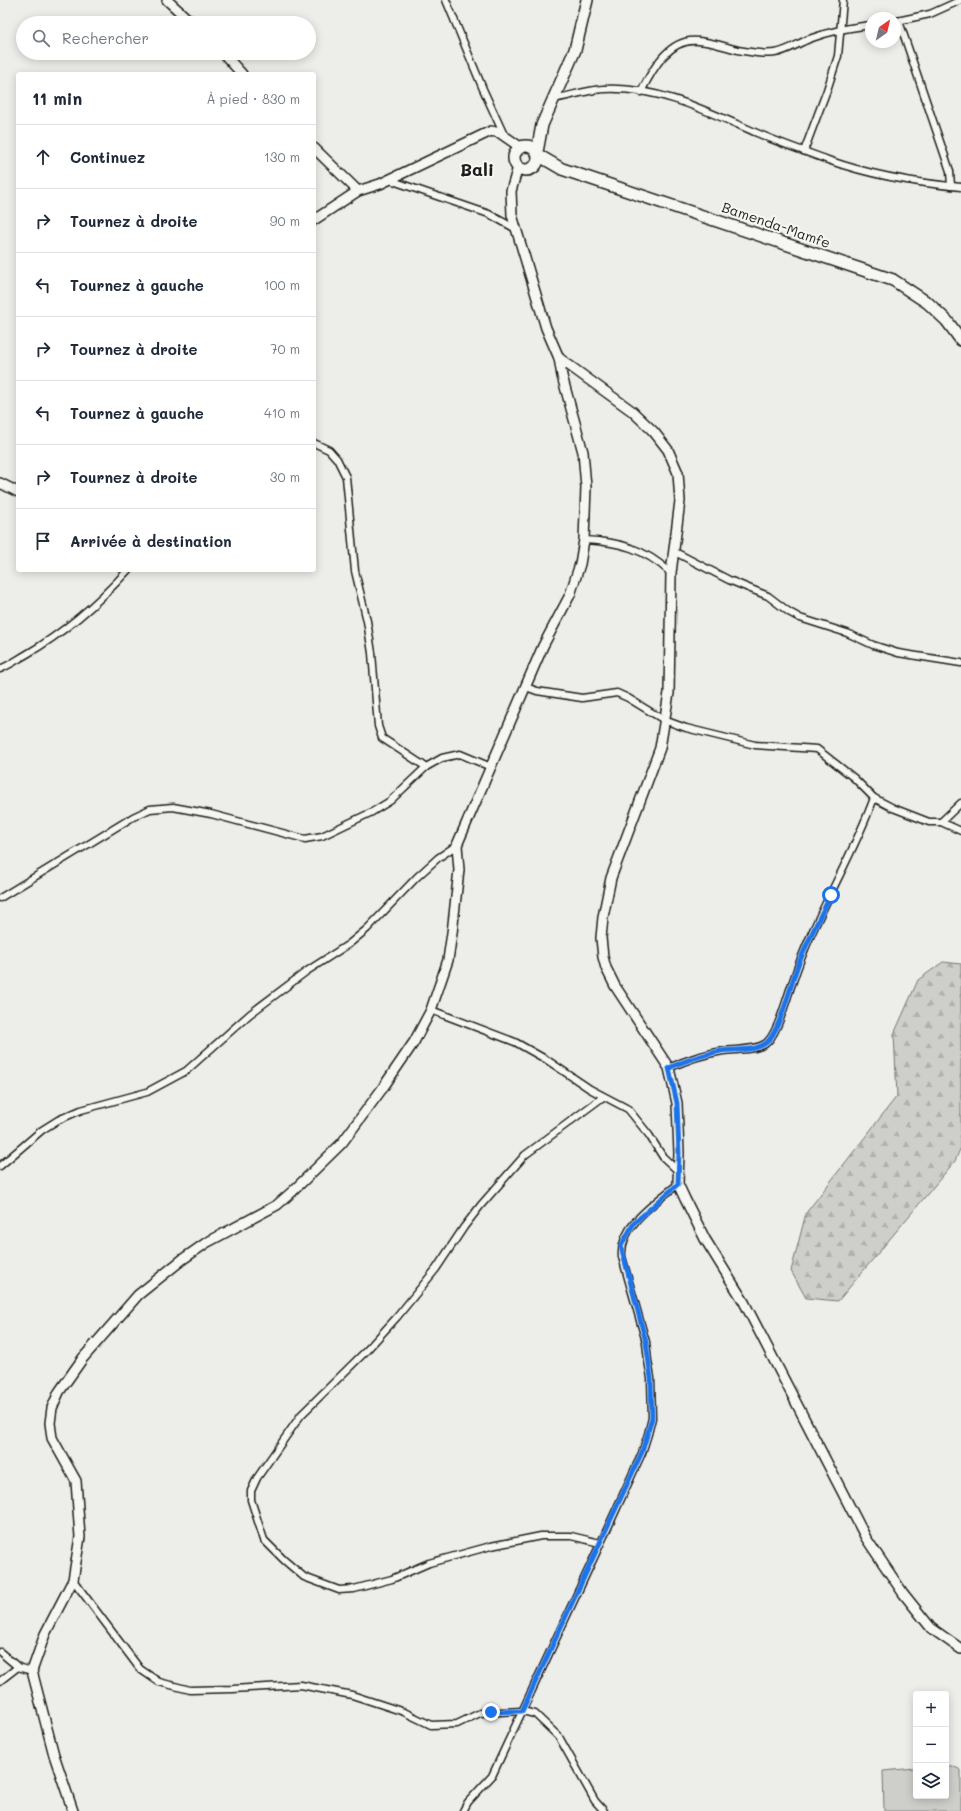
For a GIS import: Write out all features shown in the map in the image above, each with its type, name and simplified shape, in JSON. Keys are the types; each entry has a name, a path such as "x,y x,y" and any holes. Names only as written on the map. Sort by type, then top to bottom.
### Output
{"highway":[{"path":"533,168 538,160 542,125 575,50 586,0"},
{"path":"518,167 514,159 514,154 542,125"},
{"name":"Bamenda-Mamfe","path":"522,146 530,146 538,154 562,169 893,280 928,303 947,321 961,340"},
{"name":"Bamenda-Mamfe","path":"518,167 528,170 533,168 562,169"}],"street":[{"path":"168,0 185,16"},
{"path":"446,0 504,135"},
{"path":"804,151 819,114 838,56 842,28 843,0"},
{"path":"901,20 930,14 961,0"},
{"path":"641,92 658,61 676,45 685,42 699,41 756,53 768,54 787,49 804,41 842,28 865,26"},
{"path":"901,32 950,171 951,186"},
{"path":"230,60 240,72"},
{"path":"554,99 604,89 641,92 689,104 804,151 858,169 893,177 961,187"},
{"path":"316,219 358,191 390,180 491,131 496,131 522,146"},
{"path":"316,150 358,191"},
{"path":"73,1811 54,1755 32,1672 45,1634 73,1580 80,1537 76,1481 52,1438 50,1423 52,1408 59,1392 98,1339 138,1296 167,1271 206,1244 276,1206 342,1142 382,1089 414,1042 431,1010 448,960 459,870 457,845 543,646 570,595 580,564 584,540 586,487 582,452 562,376 559,358 546,328 516,229 510,200 518,167"},
{"path":"390,180 489,214 516,229"},
{"path":"559,358 632,411 654,432 668,450 678,473 679,517 671,573 669,693 660,748 611,878 603,917 601,938 606,968 614,986 669,1068 677,1103 679,1153 678,1184 705,1239 744,1302 866,1538 903,1593 931,1628 961,1649"},
{"path":"316,444 329,450 337,459 346,477 355,571 367,621 372,653 378,726 382,738 426,767"},
{"path":"0,483 16,491"},
{"path":"584,540 613,542 638,550 663,565 671,573"},
{"path":"675,552 728,580 768,596 789,612 800,618 847,633 873,645 898,653 961,664"},
{"path":"0,669 33,651 62,632 105,595 126,572"},
{"path":"526,687 537,691 582,698 617,693 664,720 686,728 755,745 817,749 854,778 874,798 929,822 941,822 961,831"},
{"path":"0,898 133,817 150,809 173,807 205,813 305,839 322,836 372,812 390,801 426,767 442,758 460,754 491,767"},
{"path":"669,1068 692,1058 723,1051 756,1047 765,1043 770,1038 781,1014 798,966 850,856 874,798"},
{"path":"941,822 961,803"},
{"path":"0,1166 42,1130 58,1120 81,1110 147,1092 186,1071 250,1014 307,971 349,944 367,929 417,877 438,858 457,845"},
{"path":"431,1010 515,1042 604,1097 628,1110 649,1135 663,1157 678,1170"},
{"path":"600,1543 571,1536 541,1536 479,1549 429,1563 385,1581 354,1589 339,1590 304,1577 264,1540 251,1500 251,1491 257,1478 301,1415 367,1350 397,1317 436,1269 464,1227 525,1155 604,1097"},
{"path":"463,1811 468,1802 492,1776 642,1452 652,1418 651,1378 646,1342 621,1246 634,1223 678,1184"},
{"path":"73,1580 140,1669 159,1682 190,1690 301,1685 352,1695 404,1712 431,1725 457,1724 480,1713 522,1711 535,1714 559,1737 595,1801 604,1811"},
{"path":"0,1652 18,1667 32,1672"},
{"path":"0,1681 18,1667"}],"green space":[{"path":"943,962 961,964 961,1147 955,1161 838,1301 806,1298 791,1271 806,1213 897,1096 894,1034 918,980"},
{"path":"949,1766 961,1770 961,1811 884,1811 883,1771 913,1768 913,1799 949,1799"}],"district":[{"name":"Bali","path":"477,170"}],"route":[{"path":"491,1712 522,1711 611,1521 642,1452 648,1434 652,1418 651,1378 646,1342 622,1257 621,1246 634,1223 678,1184 679,1153 677,1103 669,1068 692,1058 723,1051 756,1047 765,1043 770,1038 775,1030 798,966 831,895"}]}
